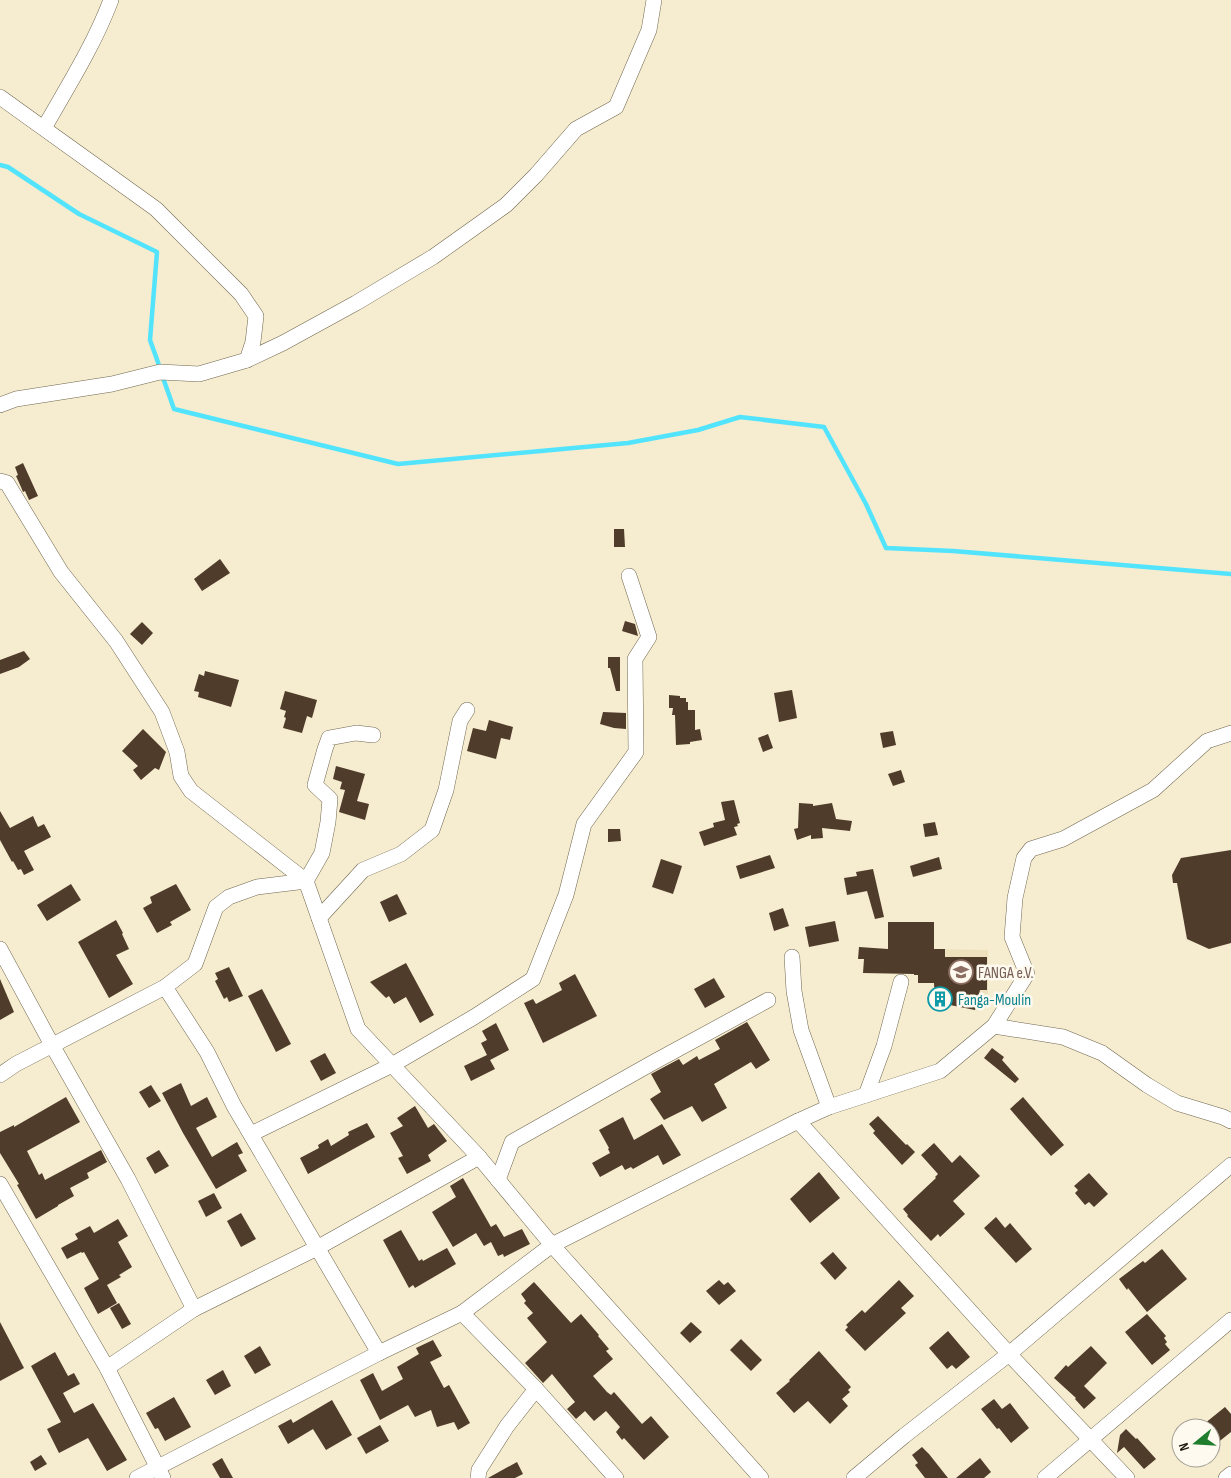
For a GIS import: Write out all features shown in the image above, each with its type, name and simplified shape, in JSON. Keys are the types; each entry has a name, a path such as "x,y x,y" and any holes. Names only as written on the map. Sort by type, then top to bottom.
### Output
{"street":[{"path":"44,128 90,48 111,0"},
{"path":"0,405 16,400 112,384 160,372 199,374 247,360 348,308 433,258 506,205 536,176 576,129 616,107 650,30 654,0"},
{"path":"0,97 156,209 241,294 256,316 253,342 247,360"},
{"path":"0,480 7,483 61,572 116,641 162,712 177,752 181,776 191,791 306,881 358,1029 479,1157 552,1245 761,1478"},
{"path":"251,1134 392,1065 474,1017 533,979 566,894 584,824 636,752 635,658 649,637 629,576"},
{"path":"319,918 363,870 401,854 432,830 446,790 460,721 466,710"},
{"path":"306,881 322,853 328,822 330,799 315,785 330,738 356,733 373,735"},
{"path":"137,1478 160,1472 379,1353 462,1313 552,1245 798,1121 829,1108 940,1071 994,1026 1027,974 1012,937 1015,898 1024,858 1031,849 1063,839 1153,790 1207,741 1231,733"},
{"path":"0,1075 16,1064 165,987 195,964 216,907 229,897 257,887 306,881"},
{"path":"0,949 128,1180 194,1308"},
{"path":"792,957 794,991 801,1030 829,1108"},
{"path":"866,1095 884,1046 901,982"},
{"path":"165,987 207,1052 234,1106 379,1353"},
{"path":"498,1180 512,1142 768,1000"},
{"path":"994,1026 1063,1037 1102,1053 1147,1085 1177,1103 1231,1121"},
{"path":"798,1121 1009,1354 1126,1478"},
{"path":"108,1368 194,1308 317,1248 479,1157"},
{"path":"854,1478 904,1436 1009,1354 1231,1166"},
{"path":"0,1184 108,1368 160,1472"},
{"path":"462,1313 536,1389 616,1478"},
{"path":"1045,1478 1231,1320"},
{"path":"478,1478 479,1470 507,1426 536,1389"},
{"path":"1226,1478 1231,1474"}],"shaded area":[{"name":"FANGA e.V.","path":"934,949 988,950 988,1000 977,1011 935,1001"}],"building":[{"path":"23,463 38,496 29,500 16,476 18,475 15,467"},
{"path":"614,529 624,529 625,547 614,547"},
{"path":"220,559 230,573 202,591 194,579"},
{"path":"625,621 635,624 638,636 622,631"},
{"path":"142,622 153,633 142,645 130,634"},
{"path":"24,651 30,659 19,667 0,674 0,660"},
{"path":"608,657 620,657 620,691 616,691 610,668 608,668"},
{"path":"205,671 239,680 231,707 198,697 199,692 194,691 199,674 204,676"},
{"path":"792,690 797,718 779,722 774,693"},
{"path":"285,691 317,700 312,718 307,716 302,733 283,728 286,711 280,709"},
{"path":"669,695 686,698 688,710 695,710 695,730 700,729 702,740 690,742 690,744 676,745 675,715 672,715 673,708 669,708"},
{"path":"603,712 626,713 626,729 600,724"},
{"path":"489,720 513,727 510,740 501,738 496,759 467,751 473,728 486,731"},
{"path":"143,729 166,752 159,770 155,768 141,780 133,770 138,766 122,751"},
{"path":"893,731 896,745 883,748 880,733"},
{"path":"768,734 773,748 763,752 758,738"},
{"path":"336,766 365,774 357,801 369,804 365,820 339,812 345,790 340,789 342,782 333,779"},
{"path":"901,770 905,782 893,786 888,774"},
{"path":"734,800 740,823 734,827 737,835 704,846 699,832 714,827 713,823 725,820 721,802"},
{"path":"799,803 813,804 813,806 832,803 836,819 852,821 850,831 822,828 823,838 811,839 811,835 797,840 794,829 798,828"},
{"path":"0,811 10,828 33,816 38,827 44,824 51,837 24,851 34,870 24,875 21,869 18,870 12,862 0,840"},
{"path":"935,822 938,835 925,837 923,824"},
{"path":"608,829 620,829 621,841 608,842"},
{"path":"1231,850 1231,943 1209,949 1187,939 1177,883 1173,883 1172,875 1181,858"},
{"path":"770,855 775,868 740,879 736,866"},
{"path":"939,857 942,869 913,877 910,866"},
{"path":"661,859 682,866 673,894 652,887"},
{"path":"873,869 884,917 875,919 867,891 847,895 844,878 857,876 856,872"},
{"path":"71,884 81,900 47,921 37,905"},
{"path":"176,884 191,910 170,922 172,925 157,933 143,908 152,903 150,897"},
{"path":"397,894 407,914 389,922 380,902"},
{"path":"783,908 789,926 774,931 769,913"},
{"path":"116,920 129,949 116,955 133,984 109,998 78,942"},
{"path":"835,921 839,941 809,947 805,927"},
{"path":"888,922 934,922 934,949 945,949 945,957 987,957 987,990 980,990 975,1010 935,1002 934,983 918,983 918,975 863,973 864,959 858,959 859,947 888,949"},
{"path":"406,963 434,1015 420,1023 406,997 394,1004 389,996 386,998 370,982"},
{"path":"229,967 243,996 229,1002 227,997 224,999 215,981 218,979 215,973"},
{"path":"575,974 597,1016 543,1043 524,1003 533,999 536,1004 562,990 559,983"},
{"path":"714,978 725,997 705,1008 694,989"},
{"path":"0,979 14,1012 0,1020"},
{"path":"262,989 291,1044 276,1052 248,996"},
{"path":"747,1022 770,1060 756,1069 751,1062 714,1084 727,1108 702,1122 692,1106 664,1120 650,1099 661,1092 651,1074 679,1059 683,1065 697,1056 699,1060 720,1049 715,1040"},
{"path":"496,1023 509,1050 490,1060 495,1069 471,1081 464,1066 487,1055 481,1043 487,1040 482,1031"},
{"path":"992,1048 1004,1057 1002,1060 1019,1079 1015,1083 984,1058"},
{"path":"325,1053 336,1073 321,1081 310,1061"},
{"path":"181,1083 191,1106 207,1097 217,1117 196,1128 212,1157 237,1142 243,1153 238,1155 247,1171 216,1189 162,1093"},
{"path":"151,1085 161,1101 149,1108 139,1092"},
{"path":"66,1097 80,1122 27,1151 39,1175 42,1173 45,1180 101,1150 107,1162 87,1173 89,1178 70,1188 74,1196 36,1219 17,1185 19,1184 0,1153 0,1132 14,1125 14,1127"},
{"path":"1023,1097 1064,1145 1051,1156 1010,1109"},
{"path":"415,1106 428,1128 434,1124 447,1141 428,1155 431,1161 407,1174 398,1158 403,1156 390,1133 403,1126 397,1118"},
{"path":"878,1116 915,1152 902,1165 873,1133 875,1131 869,1124"},
{"path":"623,1117 634,1140 662,1124 681,1155 663,1165 658,1155 633,1169 631,1167 625,1170 622,1165 600,1177 592,1163 610,1153 599,1130"},
{"path":"367,1123 375,1137 308,1174 300,1158 319,1148 318,1145 328,1139 331,1146 349,1135 348,1132"},
{"path":"934,1143 952,1163 960,1155 980,1176 953,1201 965,1214 940,1237 938,1234 931,1241 907,1216 903,1209 938,1174 921,1155"},
{"path":"159,1150 169,1166 155,1174 146,1158"},
{"path":"819,1172 840,1198 810,1223 790,1199"},
{"path":"1089,1173 1108,1194 1094,1207 1089,1202 1085,1205 1075,1193 1078,1190 1074,1186"},
{"path":"463,1178 491,1227 496,1224 504,1237 522,1229 530,1244 504,1257 503,1254 498,1256 491,1242 484,1246 476,1233 453,1247 432,1212 456,1197 450,1186"},
{"path":"214,1193 222,1208 206,1217 198,1201"},
{"path":"241,1213 256,1239 241,1247 227,1221"},
{"path":"996,1217 1005,1228 1010,1223 1032,1249 1016,1263 984,1228"},
{"path":"118,1219 128,1236 118,1242 132,1267 119,1275 121,1277 107,1285 117,1303 98,1314 84,1288 99,1279 84,1252 67,1259 61,1248 78,1239 75,1234 90,1226 94,1233"},
{"path":"401,1230 419,1261 422,1259 423,1261 447,1248 456,1264 415,1288 413,1285 409,1288 383,1240"},
{"path":"1162,1249 1187,1279 1147,1312 1119,1279 1143,1261 1145,1263"},
{"path":"833,1252 847,1268 835,1280 820,1263"},
{"path":"719,1280 724,1285 728,1282 736,1291 719,1305 706,1291"},
{"path":"899,1280 914,1296 901,1308 906,1313 865,1351 845,1330 848,1327 846,1325 862,1310 865,1313"},
{"path":"534,1282 571,1323 581,1314 609,1349 606,1351 613,1359 593,1376 607,1392 611,1395 614,1392 642,1424 651,1416 669,1437 644,1460 624,1438 622,1440 616,1432 620,1427 606,1411 594,1421 585,1411 576,1419 567,1409 575,1402 552,1374 543,1383 525,1363 547,1342 527,1318 533,1313 524,1303 526,1301 521,1294"},
{"path":"119,1303 131,1324 122,1329 110,1308"},
{"path":"1147,1314 1166,1336 1164,1338 1167,1342 1165,1344 1170,1350 1152,1365 1125,1332"},
{"path":"0,1322 24,1368 0,1381"},
{"path":"691,1322 702,1332 690,1343 680,1333"},
{"path":"948,1331 970,1357 956,1369 952,1365 947,1369 929,1348"},
{"path":"741,1339 762,1360 751,1371 730,1350"},
{"path":"433,1340 442,1356 430,1362 444,1388 449,1385 470,1423 458,1430 454,1422 437,1427 431,1410 415,1417 408,1405 380,1420 360,1380 373,1373 382,1391 403,1379 397,1367 419,1354 416,1348"},
{"path":"260,1346 271,1365 255,1374 244,1356"},
{"path":"1091,1346 1107,1363 1084,1386 1096,1398 1084,1409 1076,1398 1054,1378 1066,1365 1068,1367"},
{"path":"819,1351 851,1387 848,1390 850,1392 842,1399 848,1406 830,1424 808,1401 794,1413 776,1393"},
{"path":"55,1352 68,1376 74,1373 80,1384 63,1393 74,1413 93,1403 127,1460 107,1471 88,1438 59,1453 47,1429 61,1422 31,1366"},
{"path":"223,1370 231,1386 215,1395 206,1380"},
{"path":"174,1397 191,1427 165,1441 158,1428 155,1429 146,1413"},
{"path":"994,1399 1002,1409 1010,1403 1029,1428 1011,1443 981,1409"},
{"path":"332,1400 352,1435 326,1450 313,1429 288,1444 278,1426 291,1419 293,1423"},
{"path":"1225,1407 1231,1414 1231,1432 1221,1440 1221,1418 1211,1418"},
{"path":"380,1425 389,1441 366,1454 357,1438"},
{"path":"1126,1429 1156,1459 1144,1469 1124,1447 1117,1453 1120,1435"},
{"path":"922,1447 948,1478 925,1478 915,1465 918,1463 912,1455"},
{"path":"41,1455 47,1464 35,1471 30,1462"},
{"path":"222,1458 233,1478 220,1478 212,1464"},
{"path":"980,1458 991,1472 984,1478 956,1478"},
{"path":"517,1462 523,1474 515,1478 488,1478"}],"waterway":[{"path":"0,165 8,167 79,214 157,252 150,340 160,368"},
{"path":"162,375 174,409 398,464 628,443 698,430 740,417 824,427 866,504 886,548 953,551 1231,574"}],"place":[{"name":"FANGA e.V.","path":"961,972"},
{"name":"Fanga-Moulin","path":"940,999"}]}
